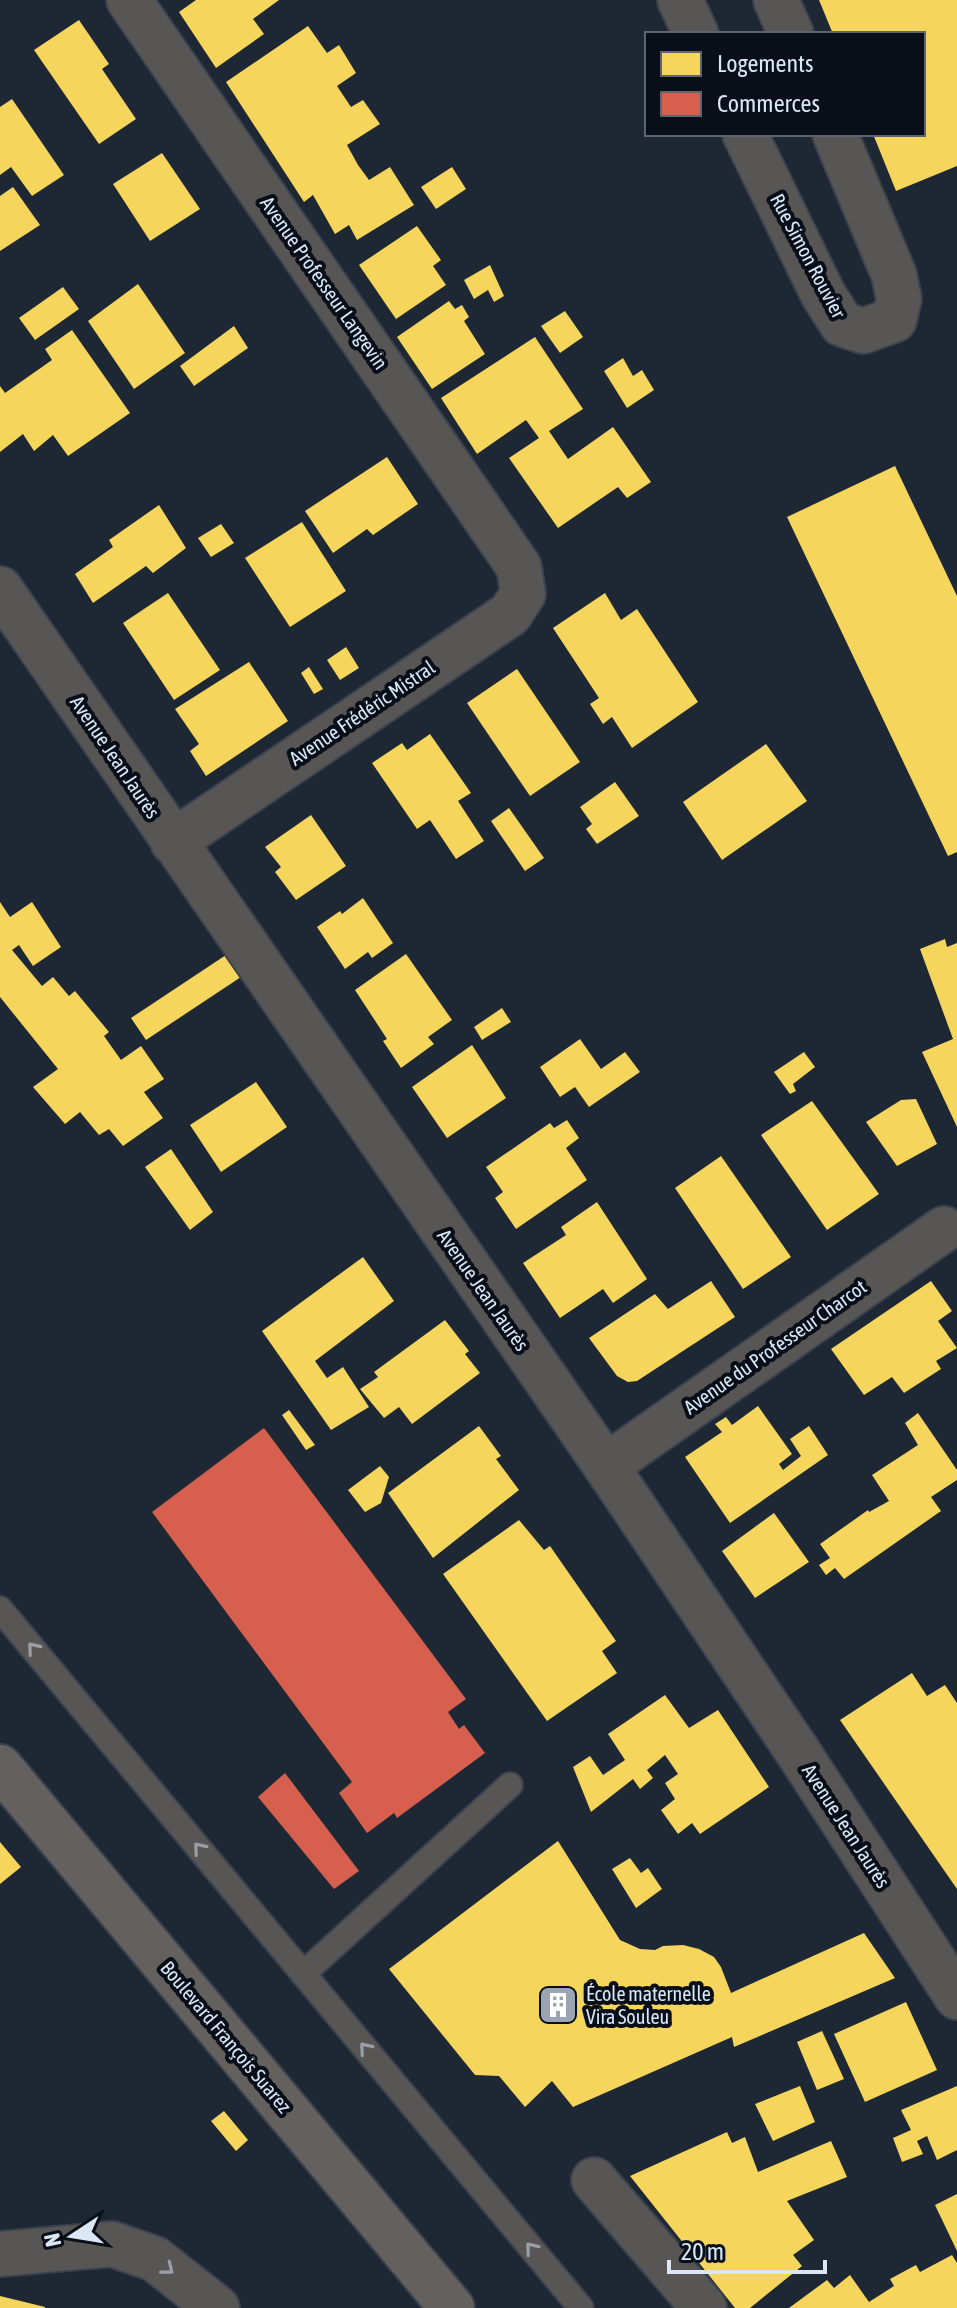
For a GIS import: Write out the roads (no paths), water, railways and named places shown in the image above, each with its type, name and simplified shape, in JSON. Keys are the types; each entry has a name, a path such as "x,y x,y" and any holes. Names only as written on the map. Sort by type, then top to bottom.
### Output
{"main road":[{"name":"Boulevard François Suarez","path":"0,1767 452,2308"}],"street":[{"name":"Avenue Professeur Langevin","path":"129,0 519,567"},
{"path":"680,0 695,32"},
{"path":"776,0 790,32"},
{"name":"Rue Simon Rouvier","path":"746,136 823,294 842,324 863,331 894,320 899,299 894,275 836,136"},
{"name":"Avenue Frédéric Mistral","path":"173,842 510,614 523,594 519,567"},
{"name":"Avenue Jean Jaurès","path":"0,589 606,1466 800,1755 957,1997"},
{"name":"Avenue du Professeur Charcot","path":"606,1466 944,1229"},
{"path":"594,2180 704,2308"},
{"path":"0,2254 112,2244 155,2259 217,2308"}],"lane":[{"path":"0,1609 581,2308"},
{"path":"303,1974 510,1785"}],"place":[{"name":"École maternelle Vira Souleu","path":"558,2005"}]}
